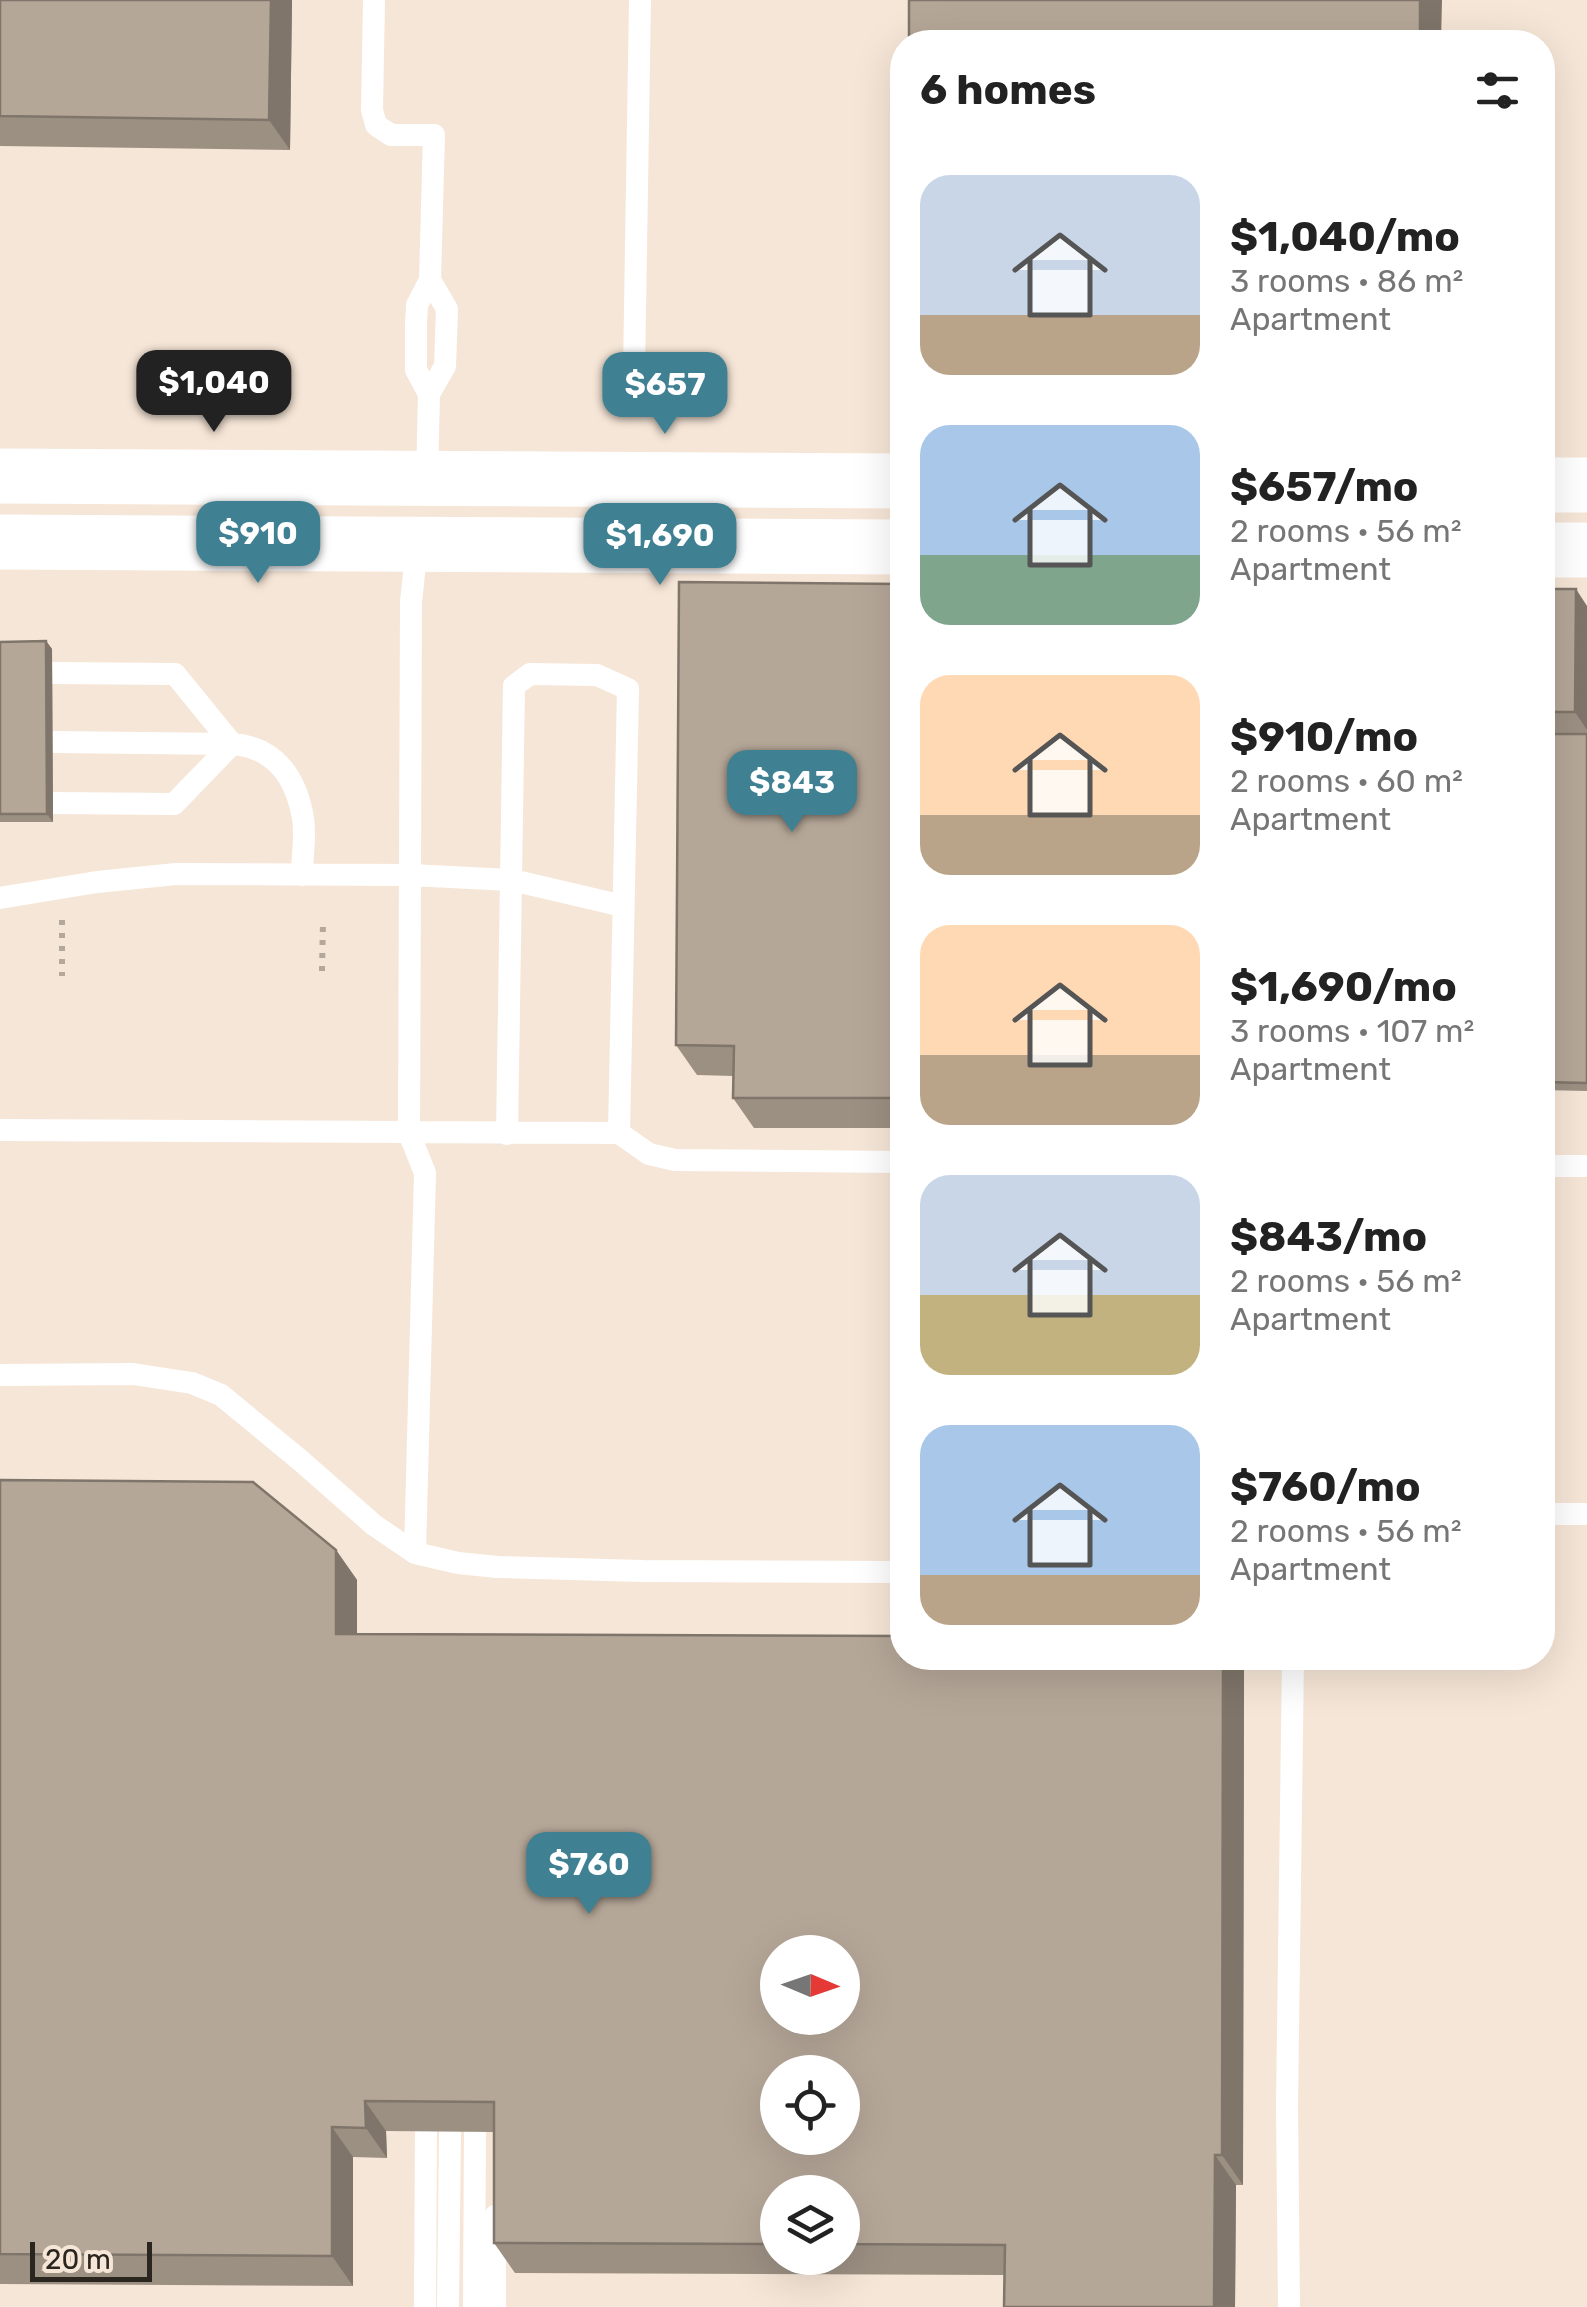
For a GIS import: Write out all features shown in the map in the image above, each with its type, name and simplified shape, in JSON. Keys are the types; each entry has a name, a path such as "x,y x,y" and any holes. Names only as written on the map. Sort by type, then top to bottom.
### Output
{"street":[{"path":"0,476 890,481"},
{"path":"1555,485 1587,485"},
{"path":"0,542 890,546"},
{"path":"1555,550 1587,550"}],"lane":[{"path":"374,0 372,110 376,126 391,134 434,136 430,280 447,309 445,366 429,394 427,478"},
{"path":"634,372 640,0"},
{"path":"415,1553 425,1173 409,1133 411,602 418,544"},
{"path":"52,673 175,674 232,744"},
{"path":"507,1134 514,686 530,674 597,675 628,689 620,1133"},
{"path":"52,742 251,745 272,756 292,782 303,820 302,875"},
{"path":"53,802 174,804 232,744"},
{"path":"0,898 176,874 411,875 512,880 623,906"},
{"path":"0,1130 620,1133 649,1154 675,1160 890,1162"},
{"path":"1555,1166 1587,1166"},
{"path":"0,1375 133,1374 192,1383 222,1396 374,1525 415,1553 458,1563 661,1571 890,1572"},
{"path":"1555,1514 1587,1514"},
{"path":"1289,2307 1293,1670"},
{"path":"425,2307 438,2132 448,2307"},
{"path":"474,2307 484,2133 495,2307"}],"path":[{"path":"62,918 62,976"},
{"path":"322,971 324,921"}],"building":[{"path":"0,0 271,0 269,120 0,116"},
{"path":"909,0 1420,0 1420,30 909,30"},
{"path":"679,582 890,584 890,1098 733,1098 734,1046 676,1045"},
{"path":"1555,589 1576,589 1575,712 1555,712"},
{"path":"46,641 47,814 0,814 0,642"},
{"path":"1555,734 1587,734 1587,1083 1555,1082"},
{"path":"0,1480 253,1482 336,1550 336,1634 890,1636 890,1670 1223,1670 1222,2155 1215,2155 1214,2307 1004,2307 1005,2245 860,2244 860,2175 760,2175 760,2244 494,2243 494,2102 365,2101 366,2128 332,2127 332,2256 0,2254"}]}
